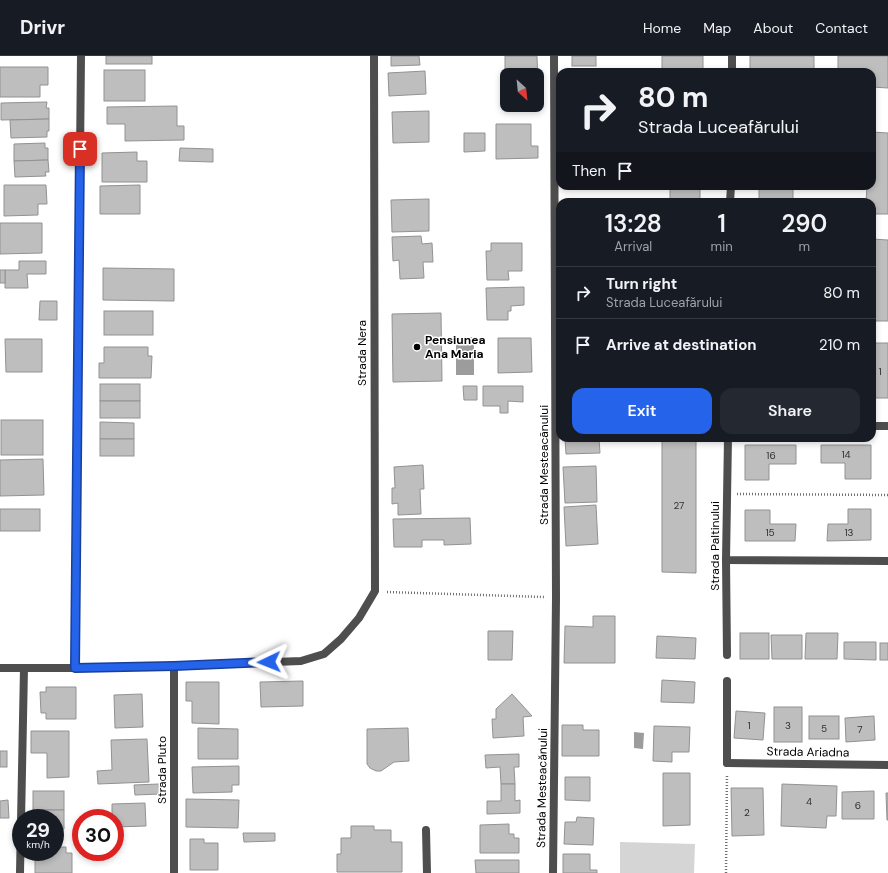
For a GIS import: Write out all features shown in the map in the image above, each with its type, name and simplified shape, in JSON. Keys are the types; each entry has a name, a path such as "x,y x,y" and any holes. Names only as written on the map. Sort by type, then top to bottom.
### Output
{"street":[{"path":"75,668 81,56"},
{"name":"Strada Nera","path":"374,56 375,591"},
{"name":"Strada Mesteacănului","path":"553,873 556,598 554,56"},
{"path":"732,56 732,68"},
{"path":"876,426 888,426"},
{"name":"Strada Paltinului","path":"727,655 726,560 728,442"},
{"path":"726,560 888,561"},
{"path":"0,668 174,666 301,661 324,654 341,639 359,618 375,591"},
{"name":"Strada Pluto","path":"174,666 174,873"},
{"path":"20,873 24,668"},
{"path":"727,681 727,763"},
{"name":"Strada Ariadna","path":"727,763 888,765"},
{"path":"426,830 426,873"}],"path":[{"path":"727,494 888,495"},
{"path":"375,591 556,598"},
{"path":"726,873 727,763"}],"shaded area":[{"path":"456,337 474,337 474,375 456,375"},
{"path":"634,732 644,733 643,749 634,748"},
{"path":"620,842 695,844 694,873 620,873"}],"building":[{"path":"106,56 152,56 152,64 106,64"},
{"path":"391,56 419,56 420,65 391,66"},
{"path":"505,56 537,56 537,68 505,68"},
{"path":"572,56 596,56 596,66 572,66"},
{"path":"662,56 703,56 703,68 662,68"},
{"path":"750,56 814,56 814,68 750,68"},
{"path":"838,56 888,56 888,88 876,87 876,68 838,68"},
{"path":"0,67 48,67 48,85 40,85 40,97 0,97"},
{"path":"104,70 145,70 145,101 104,101"},
{"path":"425,71 426,94 389,96 388,73"},
{"path":"47,102 46,108 49,108 49,119 1,120 1,103"},
{"path":"177,106 177,126 184,126 184,140 125,141 125,124 107,124 107,107"},
{"path":"429,111 429,142 393,143 392,112"},
{"path":"49,119 49,131 47,131 47,137 11,138 10,120"},
{"path":"496,124 531,124 531,146 538,146 538,158 496,159"},
{"path":"876,132 888,133 888,214 876,214 876,198 866,198 867,190 876,190"},
{"path":"464,133 485,133 485,151 464,152"},
{"path":"45,143 45,148 48,148 48,160 14,161 14,144"},
{"path":"180,148 213,149 213,162 179,161"},
{"path":"137,152 137,161 147,161 147,182 102,182 102,153"},
{"path":"48,160 49,172 45,172 46,176 15,177 14,161"},
{"path":"4,185 46,185 47,204 38,204 38,215 4,216"},
{"path":"140,185 140,214 100,214 100,186"},
{"path":"670,190 700,190 700,198 670,198"},
{"path":"759,190 793,190 793,198 759,198"},
{"path":"429,199 429,231 392,232 391,200"},
{"path":"0,223 42,223 42,253 0,254"},
{"path":"421,236 422,244 432,243 433,262 423,262 424,278 400,279 399,260 393,261 392,237"},
{"path":"876,239 888,240 888,321 876,321"},
{"path":"491,243 522,243 522,271 508,271 509,280 487,280 486,251 491,251"},
{"path":"19,261 46,261 46,274 27,274 28,288 5,288 5,270 19,270"},
{"path":"103,268 174,269 174,301 103,300"},
{"path":"0,270 5,270 5,283 0,283"},
{"path":"524,287 524,305 511,306 511,311 508,311 508,320 487,320 486,288"},
{"path":"40,301 57,301 57,320 39,320"},
{"path":"104,311 153,311 153,335 104,335"},
{"name":"Pensiunea Ana Maria","path":"441,313 442,381 393,382 392,314"},
{"path":"498,338 531,338 532,372 498,373"},
{"path":"5,339 42,339 42,372 6,372"},
{"path":"876,343 888,343 888,398 876,398"},
{"path":"104,347 148,347 148,356 152,356 151,378 99,378 99,363 104,363"},
{"path":"100,384 140,384 140,401 100,401"},
{"path":"463,386 477,386 477,400 464,400"},
{"path":"483,386 523,386 523,402 508,401 508,413 500,413 500,406 483,406"},
{"path":"100,401 140,401 140,418 100,418"},
{"path":"1,420 43,420 43,455 1,455"},
{"path":"100,422 134,423 134,439 100,439"},
{"path":"100,439 134,439 134,456 100,456"},
{"path":"565,442 599,442 600,453 566,454"},
{"path":"662,442 696,442 696,573 662,572"},
{"path":"745,445 796,445 796,464 769,464 769,480 745,480"},
{"path":"821,445 871,445 871,479 845,479 845,463 821,463"},
{"path":"43,459 44,495 0,496 0,460"},
{"path":"423,465 424,489 420,489 421,514 398,515 398,503 392,504 392,488 395,488 394,467"},
{"path":"596,466 597,502 565,503 563,467"},
{"path":"596,505 598,544 566,546 564,507"},
{"path":"0,509 40,509 40,531 0,531"},
{"path":"848,509 871,509 871,540 827,541 828,524 848,524"},
{"path":"745,510 770,510 770,524 796,524 795,541 745,541"},
{"path":"470,518 471,544 444,545 444,540 422,540 422,547 394,547 393,519"},
{"path":"593,616 615,616 615,663 564,663 565,626 593,627"},
{"path":"488,631 513,631 512,660 488,660"},
{"path":"740,633 769,633 769,659 740,659"},
{"path":"806,633 838,633 837,659 805,659"},
{"path":"771,635 802,635 802,659 772,659"},
{"path":"657,636 696,638 695,659 656,658"},
{"path":"844,642 876,642 876,660 844,659"},
{"path":"880,643 888,643 888,660 880,660"},
{"path":"662,680 695,682 694,703 661,702"},
{"path":"303,681 303,706 261,707 260,682"},
{"path":"186,682 219,682 219,724 192,723 192,701 186,701"},
{"path":"46,687 76,687 76,719 46,719 46,713 41,713 40,692 46,692"},
{"path":"142,694 143,727 115,728 114,695"},
{"path":"512,694 532,716 523,717 524,736 493,738 492,719 496,719 496,709"},
{"path":"774,707 802,707 802,742 774,742"},
{"path":"736,711 765,713 763,740 734,738"},
{"path":"809,716 839,716 839,739 809,739"},
{"path":"874,716 875,740 846,742 845,718"},
{"path":"562,725 583,725 583,730 599,730 599,756 562,756"},
{"path":"654,726 690,727 689,752 672,752 672,762 653,761"},
{"path":"198,728 238,729 238,759 198,759"},
{"path":"408,728 409,761 394,762 381,771 376,771 370,768 367,764 367,729"},
{"path":"31,731 69,731 69,777 47,778 47,753 31,753"},
{"path":"147,739 149,782 98,784 97,771 112,770 111,740"},
{"path":"0,751 7,751 7,767 0,767"},
{"path":"519,754 519,767 514,767 515,784 501,784 500,767 486,768 485,755"},
{"path":"239,766 239,785 232,785 232,792 193,793 192,767"},
{"path":"663,773 690,773 690,825 663,826"},
{"path":"565,777 590,777 590,801 565,800"},
{"path":"159,784 160,794 135,795 134,785"},
{"path":"501,784 515,784 515,801 520,800 520,813 487,814 487,801 501,801"},
{"path":"782,784 837,786 836,816 827,816 826,828 781,826"},
{"path":"731,788 763,788 764,835 732,836"},
{"path":"33,791 64,791 64,809 33,809"},
{"path":"874,791 874,819 842,819 842,792"},
{"path":"886,793 888,793 888,820 887,820"},
{"path":"186,799 239,800 238,828 186,827"},
{"path":"8,800 9,818 0,818 0,801"},
{"path":"145,803 146,826 124,827 124,809 112,809 112,804"},
{"path":"577,817 594,818 593,845 564,844 565,822 576,822"},
{"path":"509,824 509,834 514,834 514,838 519,838 519,853 480,853 480,825"},
{"path":"351,826 374,826 374,830 391,830 391,842 402,842 402,872 337,872 337,854 341,854 341,838 351,838"},
{"path":"243,833 275,833 275,841 244,842"},
{"path":"190,839 204,839 204,843 218,843 218,870 190,870"},
{"path":"64,847 66,847 66,853 72,853 72,873 35,873 35,861 64,861"},
{"path":"563,854 590,854 590,870 597,870 597,873 563,873"},
{"path":"475,860 519,860 519,873 476,873"}],"place":[{"name":"Pensiunea Ana Maria","path":"417,347"}],"route":[{"path":"80,149 75,668 269,662"}]}
